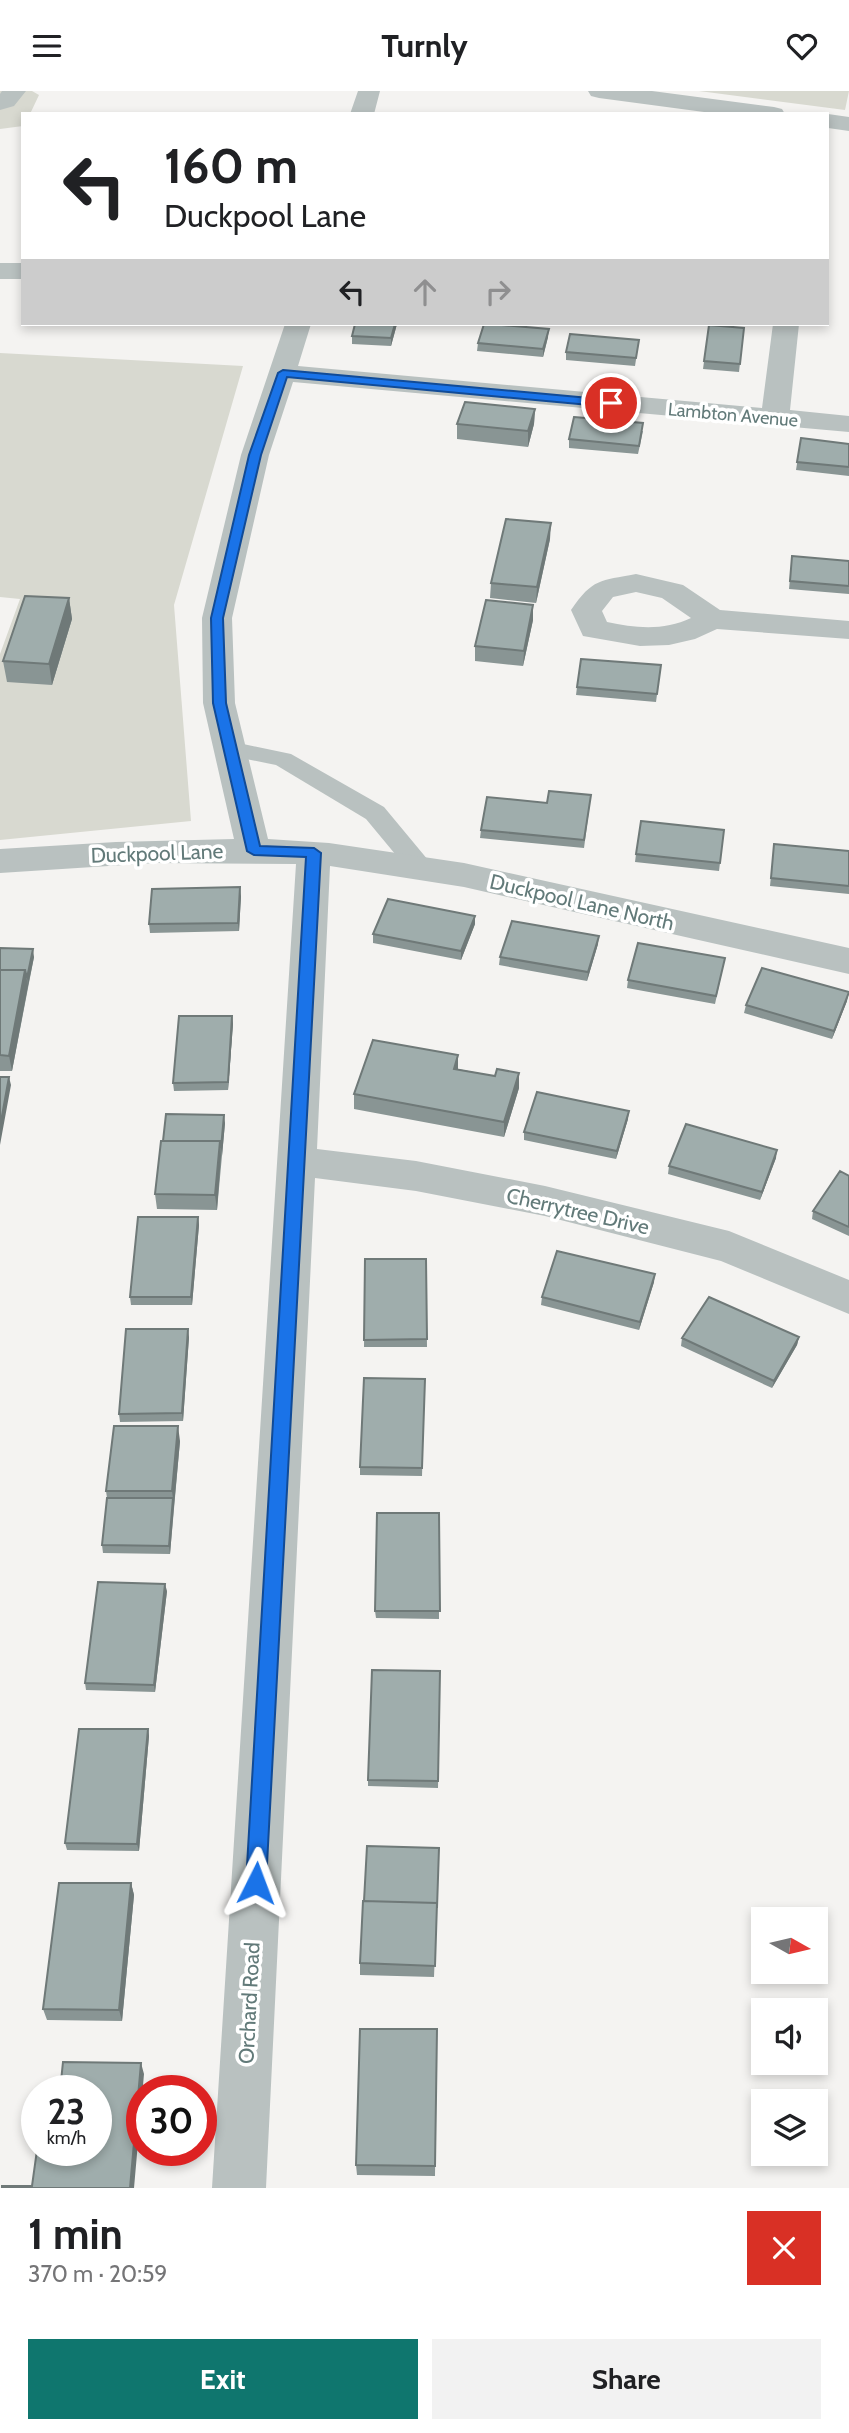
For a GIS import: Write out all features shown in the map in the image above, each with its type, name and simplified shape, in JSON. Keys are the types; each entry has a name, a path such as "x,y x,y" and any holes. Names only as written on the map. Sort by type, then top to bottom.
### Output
{"street":[{"path":"0,103 6,101 15,91"},
{"path":"363,112 369,91"},
{"path":"599,91 759,112"},
{"path":"829,121 849,124"},
{"path":"0,271 21,271"},
{"path":"254,851 219,703 217,618 255,455 297,326"},
{"path":"775,419 786,326"},
{"name":"Lambton Avenue","path":"283,373 849,425"},
{"path":"712,619 849,630"},
{"name":"Duckpool Lane","path":"0,861 180,849 314,853"},
{"name":"Duckpool Lane North","path":"314,853 424,872 464,875 849,961"},
{"name":"Orchard Road","path":"239,2188 314,853"},
{"name":"Cherrytree Drive","path":"298,1161 416,1176 545,1201 729,1247 849,1297"}],"lane":[{"path":"229,749 283,759 375,813 424,872"}],"shaded area":[{"path":"0,91 32,91 39,95 31,112 21,112 21,126 0,129"},
{"path":"699,91 849,91 845,110"},
{"path":"0,353 243,366 174,605 191,821 0,840 0,654 20,599 0,597"}],"building":[{"path":"354,326 394,326 391,338 352,336"},
{"path":"483,326 549,329 543,349 478,343"},
{"path":"709,326 744,328 740,364 704,361"},
{"path":"570,334 639,340 636,358 566,352"},
{"path":"465,402 535,409 528,431 457,424"},
{"path":"574,417 643,423 639,446 569,439"},
{"path":"801,438 849,444 849,467 797,462"},
{"path":"506,519 551,523 537,587 491,583"},
{"path":"792,556 849,561 849,586 790,581"},
{"path":"25,596 69,598 49,664 3,661"},
{"path":"486,600 533,605 524,651 475,646"},
{"path":"581,659 661,665 657,694 577,687"},
{"path":"549,791 591,795 584,840 481,830 487,797 547,803"},
{"path":"641,821 724,830 720,863 636,854"},
{"path":"774,844 849,851 849,886 771,878"},
{"path":"240,887 238,923 149,924 152,889"},
{"path":"388,899 475,916 461,951 373,934"},
{"path":"512,921 599,936 588,972 500,957"},
{"path":"638,943 725,958 716,996 628,980"},
{"path":"0,948 33,949 27,978 25,970 0,970"},
{"path":"762,968 849,992 834,1031 746,1005"},
{"path":"0,970 25,970 9,1056 0,1055"},
{"path":"179,1016 232,1016 228,1082 173,1083"},
{"path":"373,1040 458,1055 454,1069 495,1076 497,1069 519,1073 504,1122 354,1094"},
{"path":"0,1077 9,1077 0,1127"},
{"path":"537,1092 629,1111 617,1151 524,1132"},
{"path":"166,1114 224,1115 221,1148 220,1141 163,1141"},
{"path":"686,1124 777,1150 762,1192 669,1166"},
{"path":"161,1141 220,1141 215,1195 155,1194"},
{"path":"840,1171 849,1176 849,1227 813,1211"},
{"path":"138,1217 198,1217 191,1297 130,1297"},
{"path":"557,1251 655,1274 640,1322 542,1297"},
{"path":"365,1259 426,1259 427,1339 364,1340"},
{"path":"709,1297 799,1337 774,1381 682,1338"},
{"path":"126,1329 188,1329 182,1413 119,1414"},
{"path":"364,1378 425,1379 422,1468 360,1467"},
{"path":"114,1426 178,1426 172,1491 106,1491"},
{"path":"107,1498 173,1498 169,1546 102,1545"},
{"path":"377,1513 439,1513 440,1611 375,1611"},
{"path":"98,1582 165,1584 154,1685 85,1683"},
{"path":"372,1670 440,1671 438,1781 368,1780"},
{"path":"79,1729 148,1729 137,1844 65,1843"},
{"path":"367,1846 439,1848 437,1908 437,1903 364,1901"},
{"path":"59,1883 131,1883 119,2010 43,2009"},
{"path":"363,1901 437,1903 435,1966 360,1963"},
{"path":"360,2029 437,2029 435,2166 356,2165"},
{"path":"63,2062 141,2063 140,2075 126,2075 126,2166 132,2166 130,2188 2,2188 32,2186 35,2166 112,2166 112,2075 62,2075"}],"route":[{"path":"256,1883 314,853 254,851 219,703 217,618 255,455 283,373 611,403"}]}
